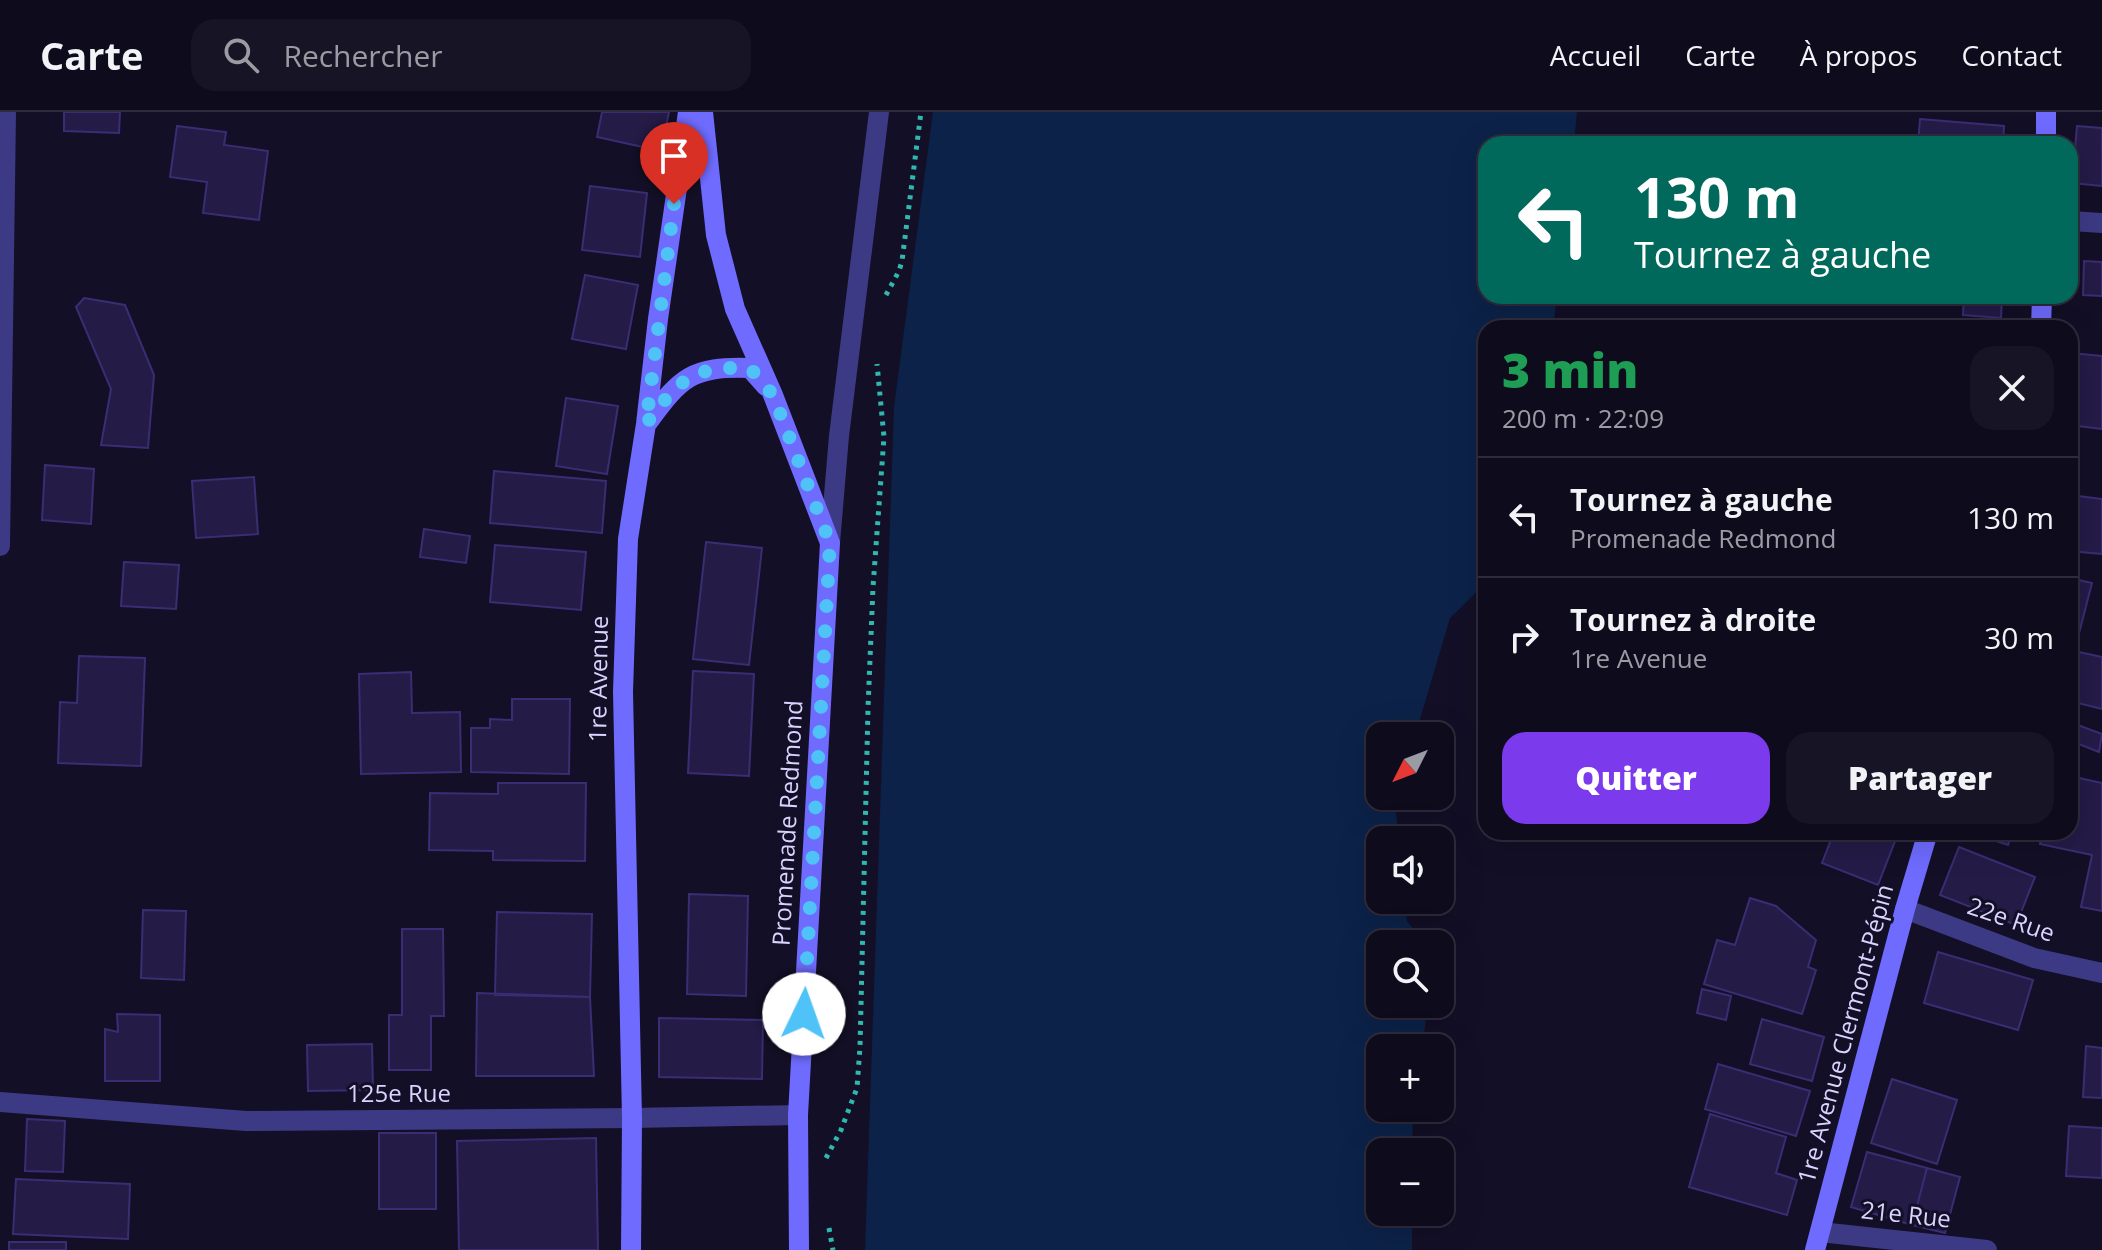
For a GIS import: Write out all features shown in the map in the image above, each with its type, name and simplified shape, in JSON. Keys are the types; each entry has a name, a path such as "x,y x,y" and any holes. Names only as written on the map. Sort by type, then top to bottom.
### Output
{"street":[{"path":"0,546 6,112"},
{"name":"1re Avenue","path":"631,1250 632,1118 623,692 628,539 688,112"},
{"name":"Promenade Redmond","path":"703,112 716,235 735,309 773,395 830,543"},
{"name":"Promenade Redmond","path":"799,1250 798,1115 830,543 839,436 879,112"},
{"path":"2046,112 2046,136"},
{"path":"2078,222 2102,223"},
{"name":"Promenade Redmond","path":"646,424 685,380 704,370 750,368 773,395"},
{"name":"1re Avenue Clermont-Pépin","path":"1818,1241 1926,840"},
{"name":"22e Rue","path":"1905,909 2034,958 2102,973"},
{"name":"125e Rue","path":"0,1102 246,1121 798,1115"},
{"name":"21e Rue","path":"1818,1241 1987,1250"}],"path":[{"path":"883,306 902,261 921,112"},
{"path":"825,1160 841,1130 857,1088 860,1047 868,708 884,437 876,357"},
{"path":"827,1214 833,1250"}],"water":[{"path":"933,112 1577,112 1575,136 1478,136 1478,304 1556,304 1554,320 1478,320 1478,591 1450,618 1419,722 1366,722 1366,810 1396,810 1397,826 1366,826 1366,914 1406,914 1407,921 1414,930 1366,930 1366,1018 1426,1018 1424,1034 1366,1034 1366,1122 1413,1122 1412,1138 1366,1138 1366,1226 1412,1226 1412,1250 865,1250 894,407"}],"building":[{"path":"64,112 120,112 119,133 64,131"},
{"path":"602,112 669,112 661,151 597,137"},
{"path":"1920,119 2004,126 2003,136 1919,136"},
{"path":"177,126 226,132 224,145 268,151 259,220 203,213 207,182 170,177"},
{"path":"2077,126 2102,128 2102,186 2078,184"},
{"path":"590,186 647,193 640,257 582,250"},
{"path":"2084,261 2102,262 2102,296 2083,295"},
{"path":"585,275 638,285 626,349 572,339"},
{"path":"84,298 125,305 154,375 148,448 101,445 111,389 76,307"},
{"path":"1964,304 2002,304 2001,318 1963,315"},
{"path":"2078,354 2102,356 2102,429 2078,426"},
{"path":"566,398 618,406 607,474 556,466"},
{"path":"45,465 94,469 91,524 42,520"},
{"path":"494,471 606,481 602,533 490,523"},
{"path":"254,477 258,534 196,538 192,481"},
{"path":"2078,496 2102,499 2102,554 2078,552"},
{"path":"424,529 470,536 466,563 420,557"},
{"path":"706,542 762,548 749,665 693,659"},
{"path":"495,545 586,552 581,610 490,602"},
{"path":"124,562 179,565 176,609 121,606"},
{"path":"2078,580 2092,583 2078,637"},
{"path":"2078,652 2102,657 2102,709 2078,703"},
{"path":"79,656 145,658 141,766 58,763 60,702 77,703"},
{"path":"693,671 754,674 749,776 688,773"},
{"path":"411,672 412,713 460,712 461,772 361,774 359,674"},
{"path":"512,699 570,699 569,774 471,772 471,728 490,728 490,719 512,720"},
{"path":"2078,725 2102,734 2099,752 2079,744 2078,746"},
{"path":"2078,778 2102,783 2102,911 2081,907 2092,855 2040,844 2041,840 2078,840"},
{"path":"498,783 586,783 585,861 493,860 493,851 429,850 430,793 498,794"},
{"path":"1831,840 1895,840 1878,885 1822,863"},
{"path":"1993,840 2010,840 2008,845"},
{"path":"1959,847 2035,877 2016,925 1940,895"},
{"path":"689,894 748,896 746,996 687,994"},
{"path":"1750,898 1776,906 1816,940 1808,967 1816,970 1802,1014 1704,984 1717,940 1735,945"},
{"path":"143,910 186,911 184,980 141,978"},
{"path":"497,912 592,914 590,997 495,995"},
{"path":"402,929 443,929 444,1016 431,1016 431,1070 389,1070 389,1015 402,1015"},
{"path":"1938,952 2033,980 2018,1030 1924,1003"},
{"path":"1702,989 1731,996 1726,1020 1697,1013"},
{"path":"477,993 590,997 594,1076 476,1076"},
{"path":"117,1014 160,1015 160,1081 105,1081 105,1029 118,1032"},
{"path":"659,1018 763,1020 762,1079 659,1077"},
{"path":"1762,1019 1824,1037 1812,1081 1750,1064"},
{"path":"372,1044 373,1090 308,1091 307,1045"},
{"path":"2086,1046 2102,1048 2102,1098 2083,1097"},
{"path":"1718,1064 1810,1091 1796,1136 1705,1109"},
{"path":"1892,1079 1957,1100 1937,1164 1871,1143"},
{"path":"1710,1114 1786,1137 1776,1173 1797,1180 1787,1215 1689,1187"},
{"path":"27,1119 65,1121 63,1172 25,1171"},
{"path":"2069,1126 2102,1128 2102,1178 2066,1176"},
{"path":"379,1133 436,1133 436,1209 379,1209"},
{"path":"596,1138 598,1250 459,1250 457,1141"},
{"path":"1867,1152 1927,1168 1912,1225 1851,1207"},
{"path":"1927,1168 1960,1177 1945,1233 1912,1225"},
{"path":"16,1179 130,1184 128,1239 13,1234"},
{"path":"9,1242 66,1242 66,1250 9,1250"}],"route":[{"path":"674,204 646,424 685,380 704,370 750,368 773,395 830,543 804,1014"}]}
